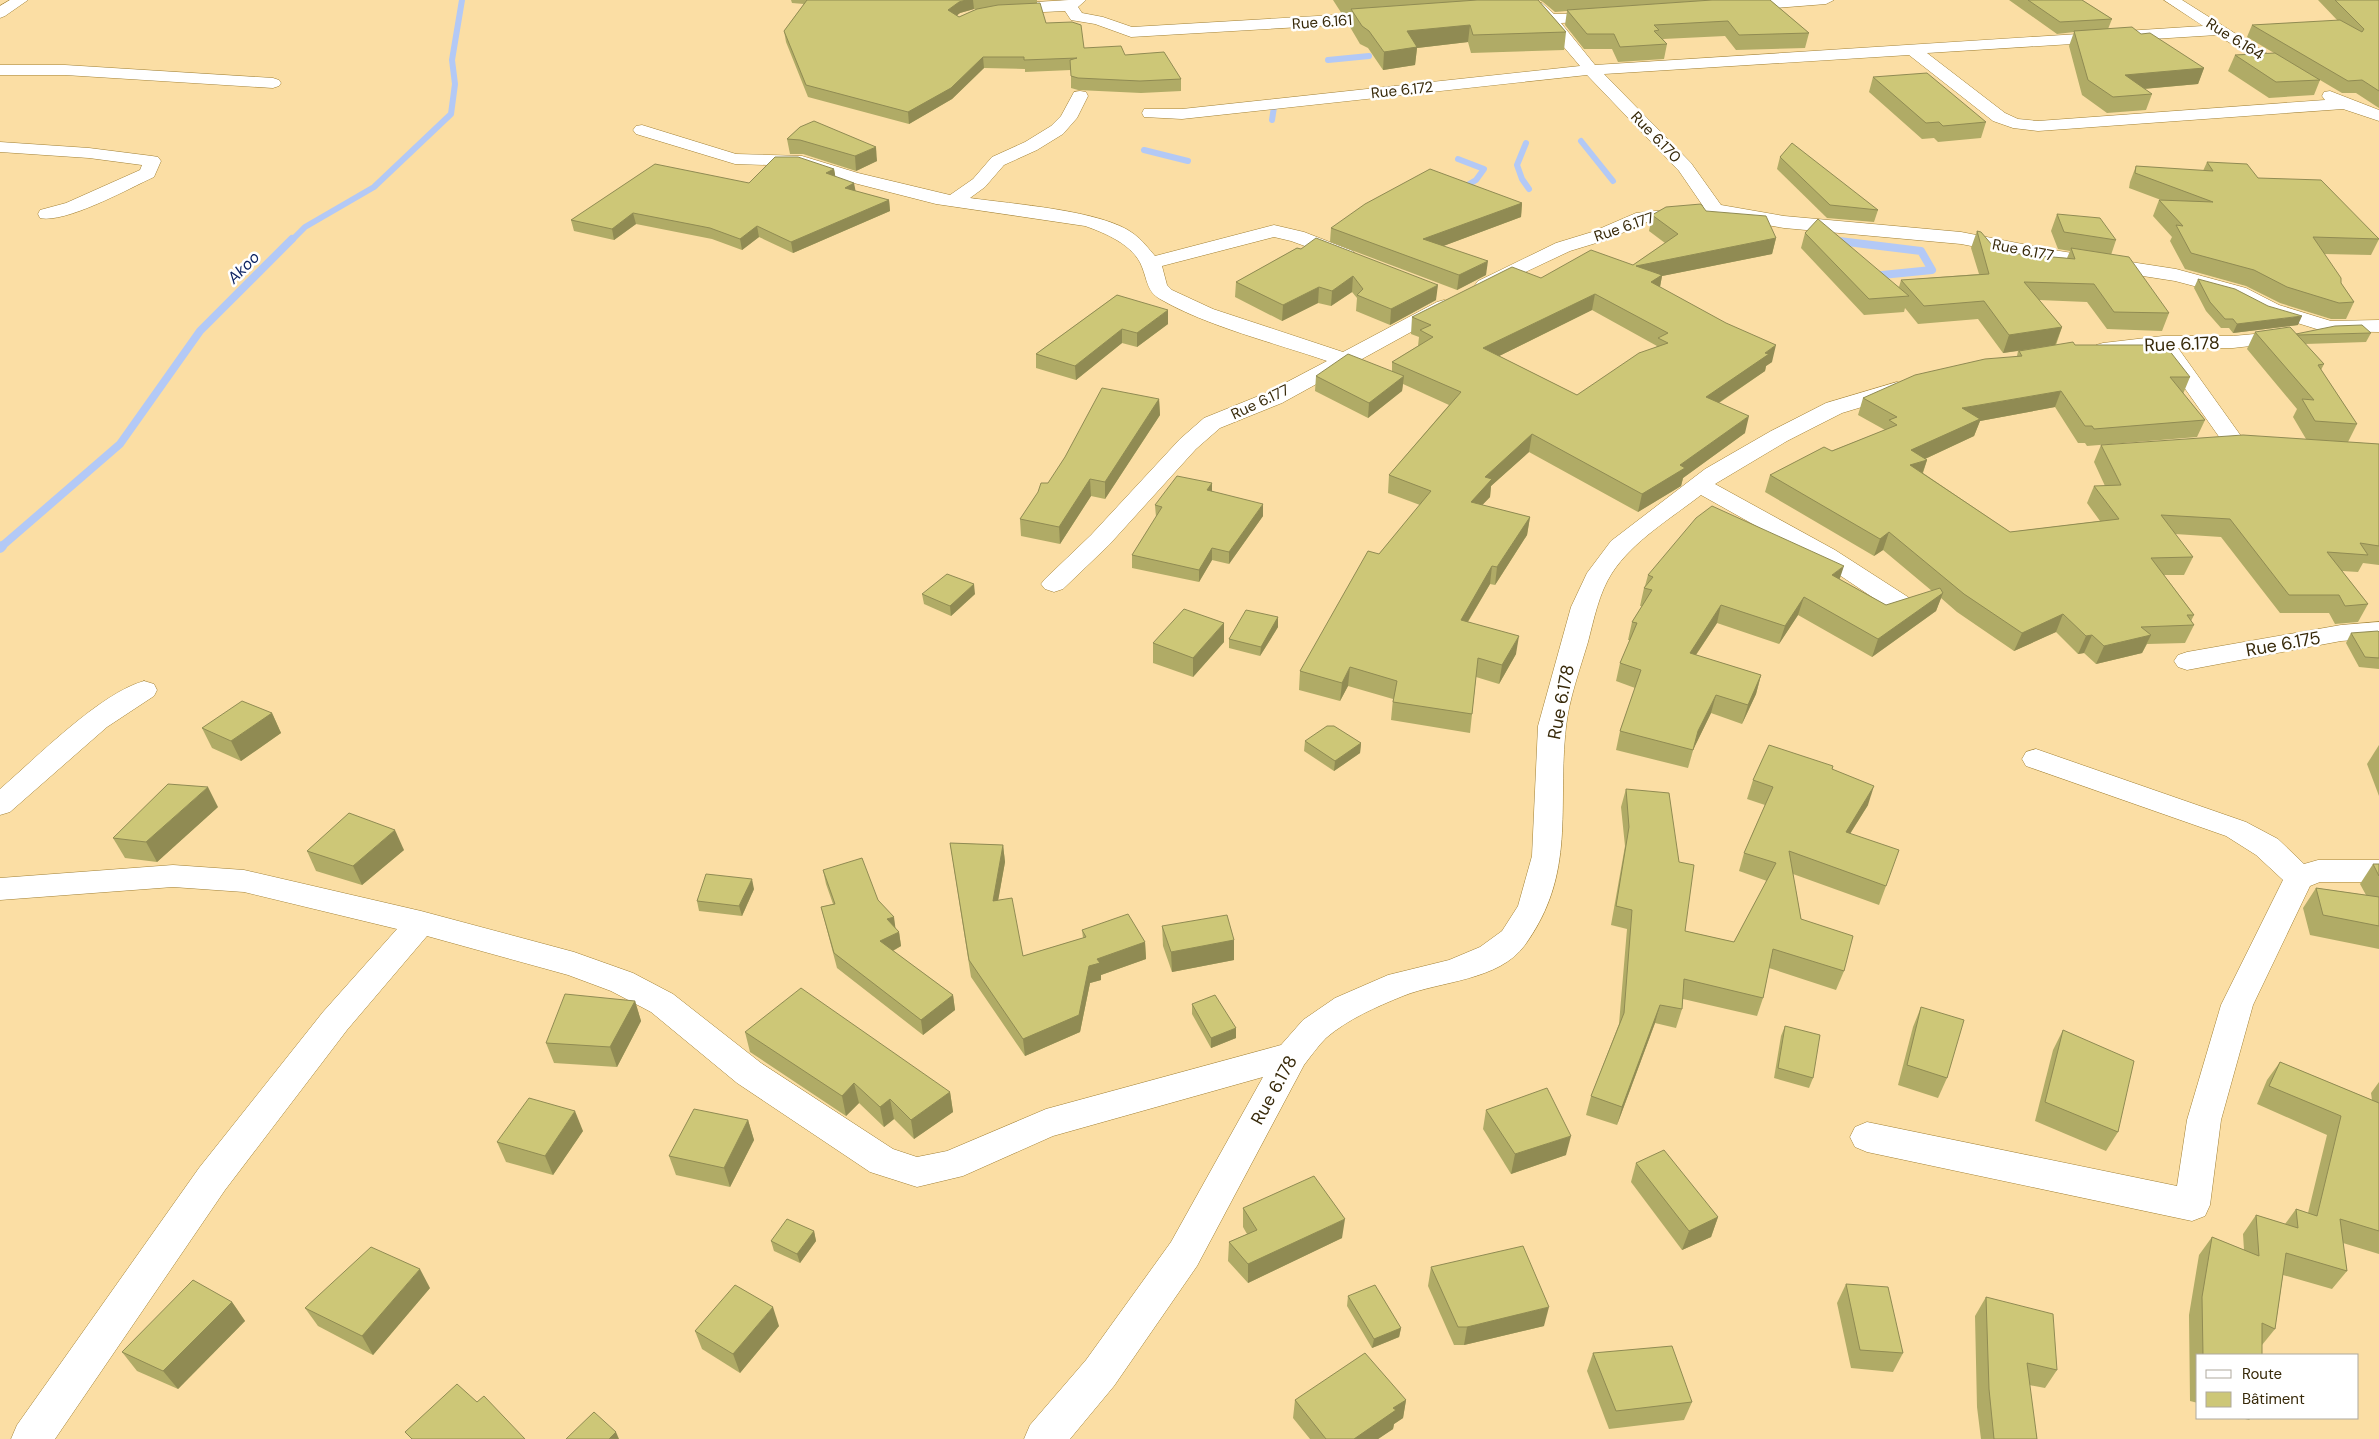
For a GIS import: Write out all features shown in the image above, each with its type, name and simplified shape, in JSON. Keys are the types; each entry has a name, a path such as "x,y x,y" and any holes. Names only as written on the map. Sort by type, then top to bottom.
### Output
{"street":[{"path":"0,13 20,0"},
{"path":"1728,7 1826,0"},
{"name":"Rue 6.164","path":"2171,0 2301,80"},
{"path":"988,11 1074,3"},
{"name":"Rue 6.161","path":"1074,3 1076,17 1098,20 1131,32 1401,16"},
{"path":"1508,8 1535,3 1591,70"},
{"path":"1550,19 1619,14"},
{"name":"Rue 6.172","path":"1150,114 1182,114 1591,70 1914,51 2220,30"},
{"path":"1914,51 1998,117 2010,123 2023,125 2038,126 2344,104"},
{"path":"0,70 65,70 273,83"},
{"name":"Rue 6.170","path":"1591,70 1685,167 1715,210"},
{"path":"2317,90 2344,104 2379,116"},
{"path":"953,201 979,183 998,161 1038,142 1057,130 1068,118 1080,96"},
{"path":"642,130 735,159 802,160 852,177 953,201 1088,221 1113,229 1128,238 1151,263 1158,287 1165,294 1206,313 1343,360"},
{"path":"0,147 90,153 152,161 148,173 73,207 47,214"},
{"name":"Rue 6.177","path":"1054,584 1100,540 1212,423 1274,398 1457,299 1562,247 1599,236 1643,217 1715,210 1784,222 1961,238 2053,256 2176,275 2239,292 2272,309 2330,328 2379,326"},
{"path":"1151,263 1274,231 1297,236 1359,260"},
{"path":"1430,289 1457,299"},
{"name":"Rue 6.178","path":"2074,352 2163,342 2233,342 2281,338 2330,328"},
{"path":"2163,342 2244,443 2206,445"},
{"name":"Rue 6.178","path":"1044,1439 1100,1373 1184,1254 1292,1055 1315,1029 1346,1007 1399,984 1455,971 1491,956 1513,939 1533,908 1548,856 1552,726 1584,607 1599,573 1620,546 1700,485 1779,436 1834,408 1924,380"},
{"path":"1700,485 1826,555 1898,603"},
{"name":"Rue 6.175","path":"2187,661 2341,633 2379,630"},
{"path":"0,805 97,720 144,690"},
{"path":"2036,759 2236,829 2267,847 2299,878"},
{"path":"1867,1137 2192,1205 2204,1120 2237,1005 2299,878 2318,871 2379,871"},
{"path":"0,889 173,876 244,881 421,923 574,964 622,982 662,1003 749,1072 882,1161 917,1172 951,1165 1046,1124 1292,1055"},
{"path":"31,1439 212,1179 335,1021 421,923"}],"building":[{"path":"807,0 966,0 959,2 948,10 959,17 977,9 998,5 1040,3 1046,23 1072,22 1081,25 1084,48 1121,46 1125,55 1164,52 1181,79 1140,81 1078,78 1071,76 1070,60 1077,58 1024,60 1024,57 983,57 951,88 908,112 806,85 784,31"},
{"path":"1477,0 1538,0 1566,32 1473,35 1470,25 1407,31 1417,47 1384,52 1369,31 1362,26 1351,9"},
{"path":"1712,0 1770,0 1809,33 1739,35 1728,21 1654,25 1659,30 1654,31 1667,44 1620,47 1614,34 1587,34 1567,10"},
{"path":"2028,0 2082,0 2112,19 2060,22"},
{"path":"2335,0 2379,0 2379,91 2362,80 2348,81 2252,25 2340,20 2362,32 2364,29"},
{"path":"2132,27 2141,34 2150,33 2204,68 2125,75 2152,94 2113,97 2088,80 2074,31"},
{"path":"2275,53 2320,80 2276,82 2235,55"},
{"path":"1927,73 1986,122 1943,126 1939,122 1926,123 1873,77"},
{"path":"814,121 876,147 855,156 800,140 787,139 800,127"},
{"path":"1792,143 1878,210 1830,205 1780,157"},
{"path":"775,157 798,157 834,169 826,173 854,183 845,188 889,200 791,242 757,226 740,239 710,228 633,213 612,229 571,220 655,164 749,183"},
{"path":"2207,162 2247,164 2258,178 2321,180 2379,239 2313,237 2341,278 2341,283 2354,302 2339,303 2287,287 2254,270 2191,253 2176,225 2183,226 2159,200 2213,202 2135,173 2136,166 2213,171"},
{"path":"1430,169 1522,203 1423,239 1488,261 1459,275 1331,228 1365,204"},
{"path":"1701,204 1706,211 1766,216 1776,238 1636,266 1662,275 1651,282 1726,323 1776,345 1765,353 1769,354 1706,397 1749,416 1680,465 1685,468 1642,494 1532,434 1485,477 1492,479 1471,502 1530,517 1497,567 1492,566 1461,620 1519,636 1502,665 1478,658 1472,714 1393,702 1397,681 1350,667 1342,683 1300,671 1368,551 1379,554 1431,491 1389,475 1461,392 1392,362 1433,337 1420,330 1431,325 1412,317 1512,267 1541,278 1591,250 1633,265 1678,234 1652,215 1666,207","holes":["1595,294 1668,333 1658,338 1668,343 1639,353 1577,395 1483,348"]},
{"path":"2057,214 2100,218 2116,240 2064,232"},
{"path":"1818,219 1909,296 1869,299 1805,233"},
{"path":"1977,231 1981,232 1998,252 2075,259 2071,248 2129,257 2169,313 2114,312 2094,284 2024,282 2062,327 2009,335 1984,301 1924,306 1901,280 1989,274"},
{"path":"1316,238 1438,285 1391,309 1357,295 1363,289 1353,276 1332,291 1319,287 1283,305 1236,282 1297,248 1301,249"},
{"path":"2198,279 2235,289 2268,306 2302,316 2237,324 2233,319 2225,319 2210,302"},
{"path":"1117,295 1168,310 1137,333 1122,329 1075,366 1036,354"},
{"path":"2362,325 2371,333 2296,334 2335,326"},
{"path":"2290,327 2324,364 2318,365 2357,424 2315,421 2302,399 2314,400 2255,332"},
{"path":"2073,342 2075,345 2165,345 2190,377 2170,377 2205,420 2094,429 2092,426 2085,426 2061,391 1962,408 1980,419 1911,450 1927,460 1910,465 2010,532 2119,519 2094,486 2121,485 2101,445 2243,435 2379,444 2379,546 2360,543 2368,555 2327,552 2368,604 2345,606 2339,595 2289,595 2230,519 2161,515 2193,557 2151,558 2194,615 2187,615 2194,625 2141,627 2151,635 2104,646 2092,635 2086,636 2063,614 2022,633 1964,594 1889,532 1880,539 1770,475 1824,447 1832,451 1897,425 1889,420 1897,417 1863,398 1915,375 1985,359 2022,356 2019,351"},
{"path":"1348,354 1404,376 1369,403 1316,376"},
{"path":"1102,388 1159,399 1105,482 1090,479 1059,527 1020,519 1038,492 1041,483 1048,483 1065,457"},
{"path":"1177,476 1212,483 1207,490 1263,504 1229,552 1212,548 1199,570 1132,555 1162,507 1155,505"},
{"path":"1712,506 1844,566 1832,575 1886,605 1940,588 1943,593 1878,639 1804,597 1785,626 1721,605 1690,653 1761,675 1748,705 1716,695 1698,731 1693,750 1620,731 1641,670 1620,663 1637,623 1632,622 1652,590 1644,588 1653,577 1648,575 1696,518"},
{"path":"947,574 974,584 950,606 922,594"},
{"path":"1184,609 1224,623 1193,658 1153,643"},
{"path":"1246,610 1278,617 1261,647 1229,639"},
{"path":"2378,631 2379,658 2365,657 2351,633"},
{"path":"242,701 272,713 231,741 202,728"},
{"path":"1327,726 1334,726 1361,743 1335,761 1305,741"},
{"path":"1769,745 1833,766 1832,769 1874,786 1846,832 1899,850 1886,886 1789,851 1801,919 1853,936 1844,971 1773,949 1763,998 1684,979 1682,1009 1660,1005 1622,1107 1591,1096 1624,1013 1632,910 1616,906 1629,827 1626,789 1669,793 1679,862 1694,865 1685,931 1734,942 1776,863 1744,853 1773,787 1753,780"},
{"path":"168,784 208,787 146,842 113,838"},
{"path":"349,813 395,830 353,866 307,851"},
{"path":"950,843 1003,845 993,901 1012,898 1023,956 1086,937 1082,930 1128,914 1145,942 1097,959 1100,963 1089,966 1079,1015 1023,1039 969,960"},
{"path":"862,858 878,900 894,917 887,919 899,932 880,941 953,995 921,1020 834,953 821,907 835,904 823,870"},
{"path":"2373,864 2379,864 2379,876"},
{"path":"706,874 752,879 739,906 697,901"},
{"path":"2316,888 2379,897 2379,926 2323,915"},
{"path":"1227,915 1234,940 1171,952 1162,926"},
{"path":"801,988 950,1092 911,1120 890,1099 880,1107 854,1083 842,1096 745,1032"},
{"path":"565,994 635,1001 610,1047 546,1043"},
{"path":"1215,995 1236,1028 1211,1038 1192,1004"},
{"path":"1921,1007 1964,1020 1947,1078 1907,1065"},
{"path":"1785,1026 1820,1035 1813,1078 1778,1068"},
{"path":"2063,1030 2134,1061 2118,1132 2045,1102"},
{"path":"2280,1062 2379,1103 2379,1231 2340,1219 2347,1271 2286,1253 2275,1329 2262,1323 2262,1354 2203,1354 2202,1297 2212,1237 2259,1256 2256,1215 2298,1228 2296,1209 2317,1216 2341,1116 2269,1086"},
{"path":"1547,1088 1571,1136 1515,1154 1486,1110"},
{"path":"529,1098 575,1111 545,1156 497,1142"},
{"path":"694,1109 748,1120 724,1168 669,1156"},
{"path":"1664,1150 1718,1217 1689,1231 1636,1163"},
{"path":"1314,1176 1345,1219 1248,1264 1229,1242 1257,1230 1243,1208"},
{"path":"787,1219 814,1231 797,1254 771,1241"},
{"path":"1523,1246 1549,1307 1467,1327 1458,1327 1431,1267"},
{"path":"371,1247 420,1269 362,1336 305,1308"},
{"path":"193,1280 232,1302 163,1371 122,1352"},
{"path":"1846,1284 1888,1287 1903,1353 1860,1350"},
{"path":"735,1285 773,1307 733,1354 695,1331"},
{"path":"1375,1285 1401,1328 1374,1339 1348,1296"},
{"path":"1986,1297 2053,1314 2057,1370 2027,1363 2037,1439 1994,1439 1989,1389"},
{"path":"1672,1346 1692,1402 1616,1411 1593,1353"},
{"path":"1365,1353 1406,1400 1393,1408 1396,1410 1354,1439 1326,1439 1295,1400"},
{"path":"457,1384 477,1402 484,1396 525,1439 412,1439 405,1432"},
{"path":"594,1412 616,1432 609,1439 566,1439"}],"waterway":[{"name":"Akoo","path":"291,241 305,227 374,187 451,114 455,84 452,60 462,0"},
{"path":"1328,60 1369,56"},
{"path":"1272,120 1274,107"},
{"path":"1581,141 1613,181"},
{"path":"1526,143 1517,165 1522,179 1529,189"},
{"path":"1144,150 1188,161"},
{"path":"1458,159 1484,169 1476,180 1461,189"},
{"name":"Akoo","path":"1,547 120,444 200,331 292,239"},
{"path":"1836,241 1831,240 1921,251 1932,270 1872,276"}]}
